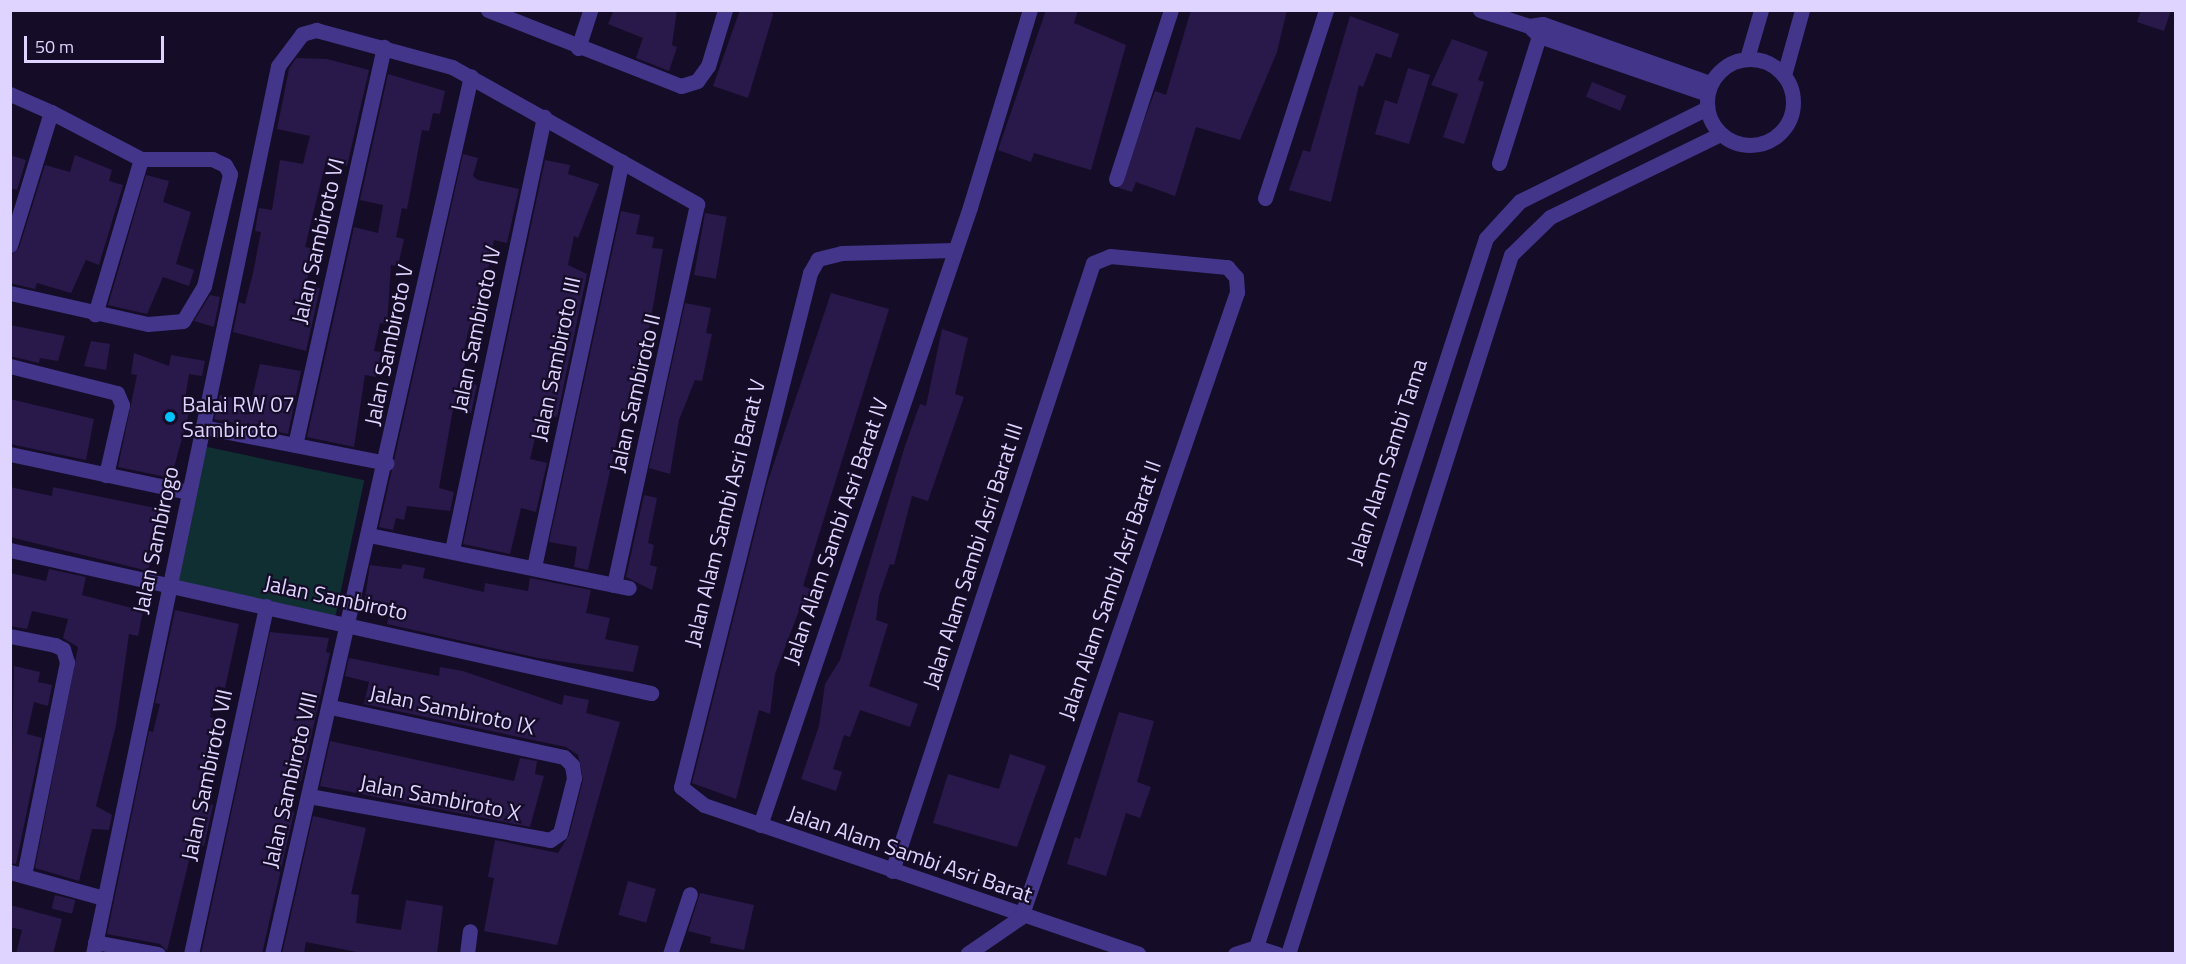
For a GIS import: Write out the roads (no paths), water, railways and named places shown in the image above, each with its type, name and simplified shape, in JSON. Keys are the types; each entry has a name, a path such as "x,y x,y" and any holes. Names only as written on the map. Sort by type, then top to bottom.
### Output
{"street":[{"path":"488,10 661,80 689,85 708,66 725,10"},
{"path":"578,48 590,10"},
{"path":"1116,179 1171,10"},
{"path":"1265,198 1326,10"},
{"path":"1480,10 1537,29 1708,95"},
{"path":"1747,58 1761,10"},
{"path":"1784,75 1802,10"},
{"name":"Jalan Alam Sambi Asri Barat IV","path":"760,825 970,207 1029,11"},
{"path":"1499,163 1537,29"},
{"name":"Jalan Sambirogo","path":"94,948 278,66 296,40 308,31 384,47"},
{"path":"384,47 471,76 622,161"},
{"name":"Jalan Sambiroto VI","path":"295,445 384,47"},
{"path":"1288,954 1511,255 1550,217 1720,134 1746,145 1760,144 1779,134 1793,102 1784,75 1774,65 1747,58 1732,62 1708,95"},
{"name":"Jalan Sambiroto V","path":"349,623 471,76"},
{"path":"10,94 51,112 141,159 212,159 225,165 230,174 204,285 196,305 176,324 95,314 10,293"},
{"path":"1708,95 1720,134"},
{"name":"Jalan Alam Sambi Tama","path":"1256,947 1486,238 1520,201 1708,95"},
{"path":"10,245 51,112"},
{"name":"Jalan Sambiroto IV","path":"452,550 544,117"},
{"path":"95,314 141,159"},
{"name":"Jalan Sambiroto II","path":"369,535 452,550 621,587 699,211 694,199 622,161"},
{"name":"Jalan Sambiroto III","path":"534,567 622,161"},
{"name":"Jalan Alam Sambi Asri Barat V","path":"680,779 810,273 818,259 842,253 956,245"},
{"name":"Jalan Alam Sambi Asri Barat III","path":"892,871 1099,257 1214,263 1236,277"},
{"name":"Jalan Alam Sambi Asri Barat II","path":"1021,917 1237,292 1236,277"},
{"path":"10,366 117,393 122,405 106,475"},
{"path":"203,427 386,463"},
{"path":"10,454 189,492"},
{"name":"Jalan Sambiroto","path":"10,550 349,623 651,693"},
{"name":"Jalan Sambiroto VII","path":"191,954 266,606"},
{"name":"Jalan Sambiroto VIII","path":"273,950 349,623"},
{"path":"10,636 55,645 63,649 67,662 17,874 104,898"},
{"name":"Jalan Sambiroto IX","path":"330,707 564,757 572,765 574,778 560,833"},
{"name":"Jalan Alam Sambi Asri Barat","path":"680,779 685,793 704,805 1021,917 1138,954"},
{"name":"Jalan Sambiroto X","path":"309,796 537,840 550,840 560,833"},
{"path":"670,954 690,894"},
{"path":"967,954 1021,917"},
{"path":"466,954 470,931"},
{"path":"1235,954 1256,947 1278,954"},
{"path":"94,948 158,954"}],"place":[{"name":"Balai RW 07 Sambiroto","path":"170,417"}]}
